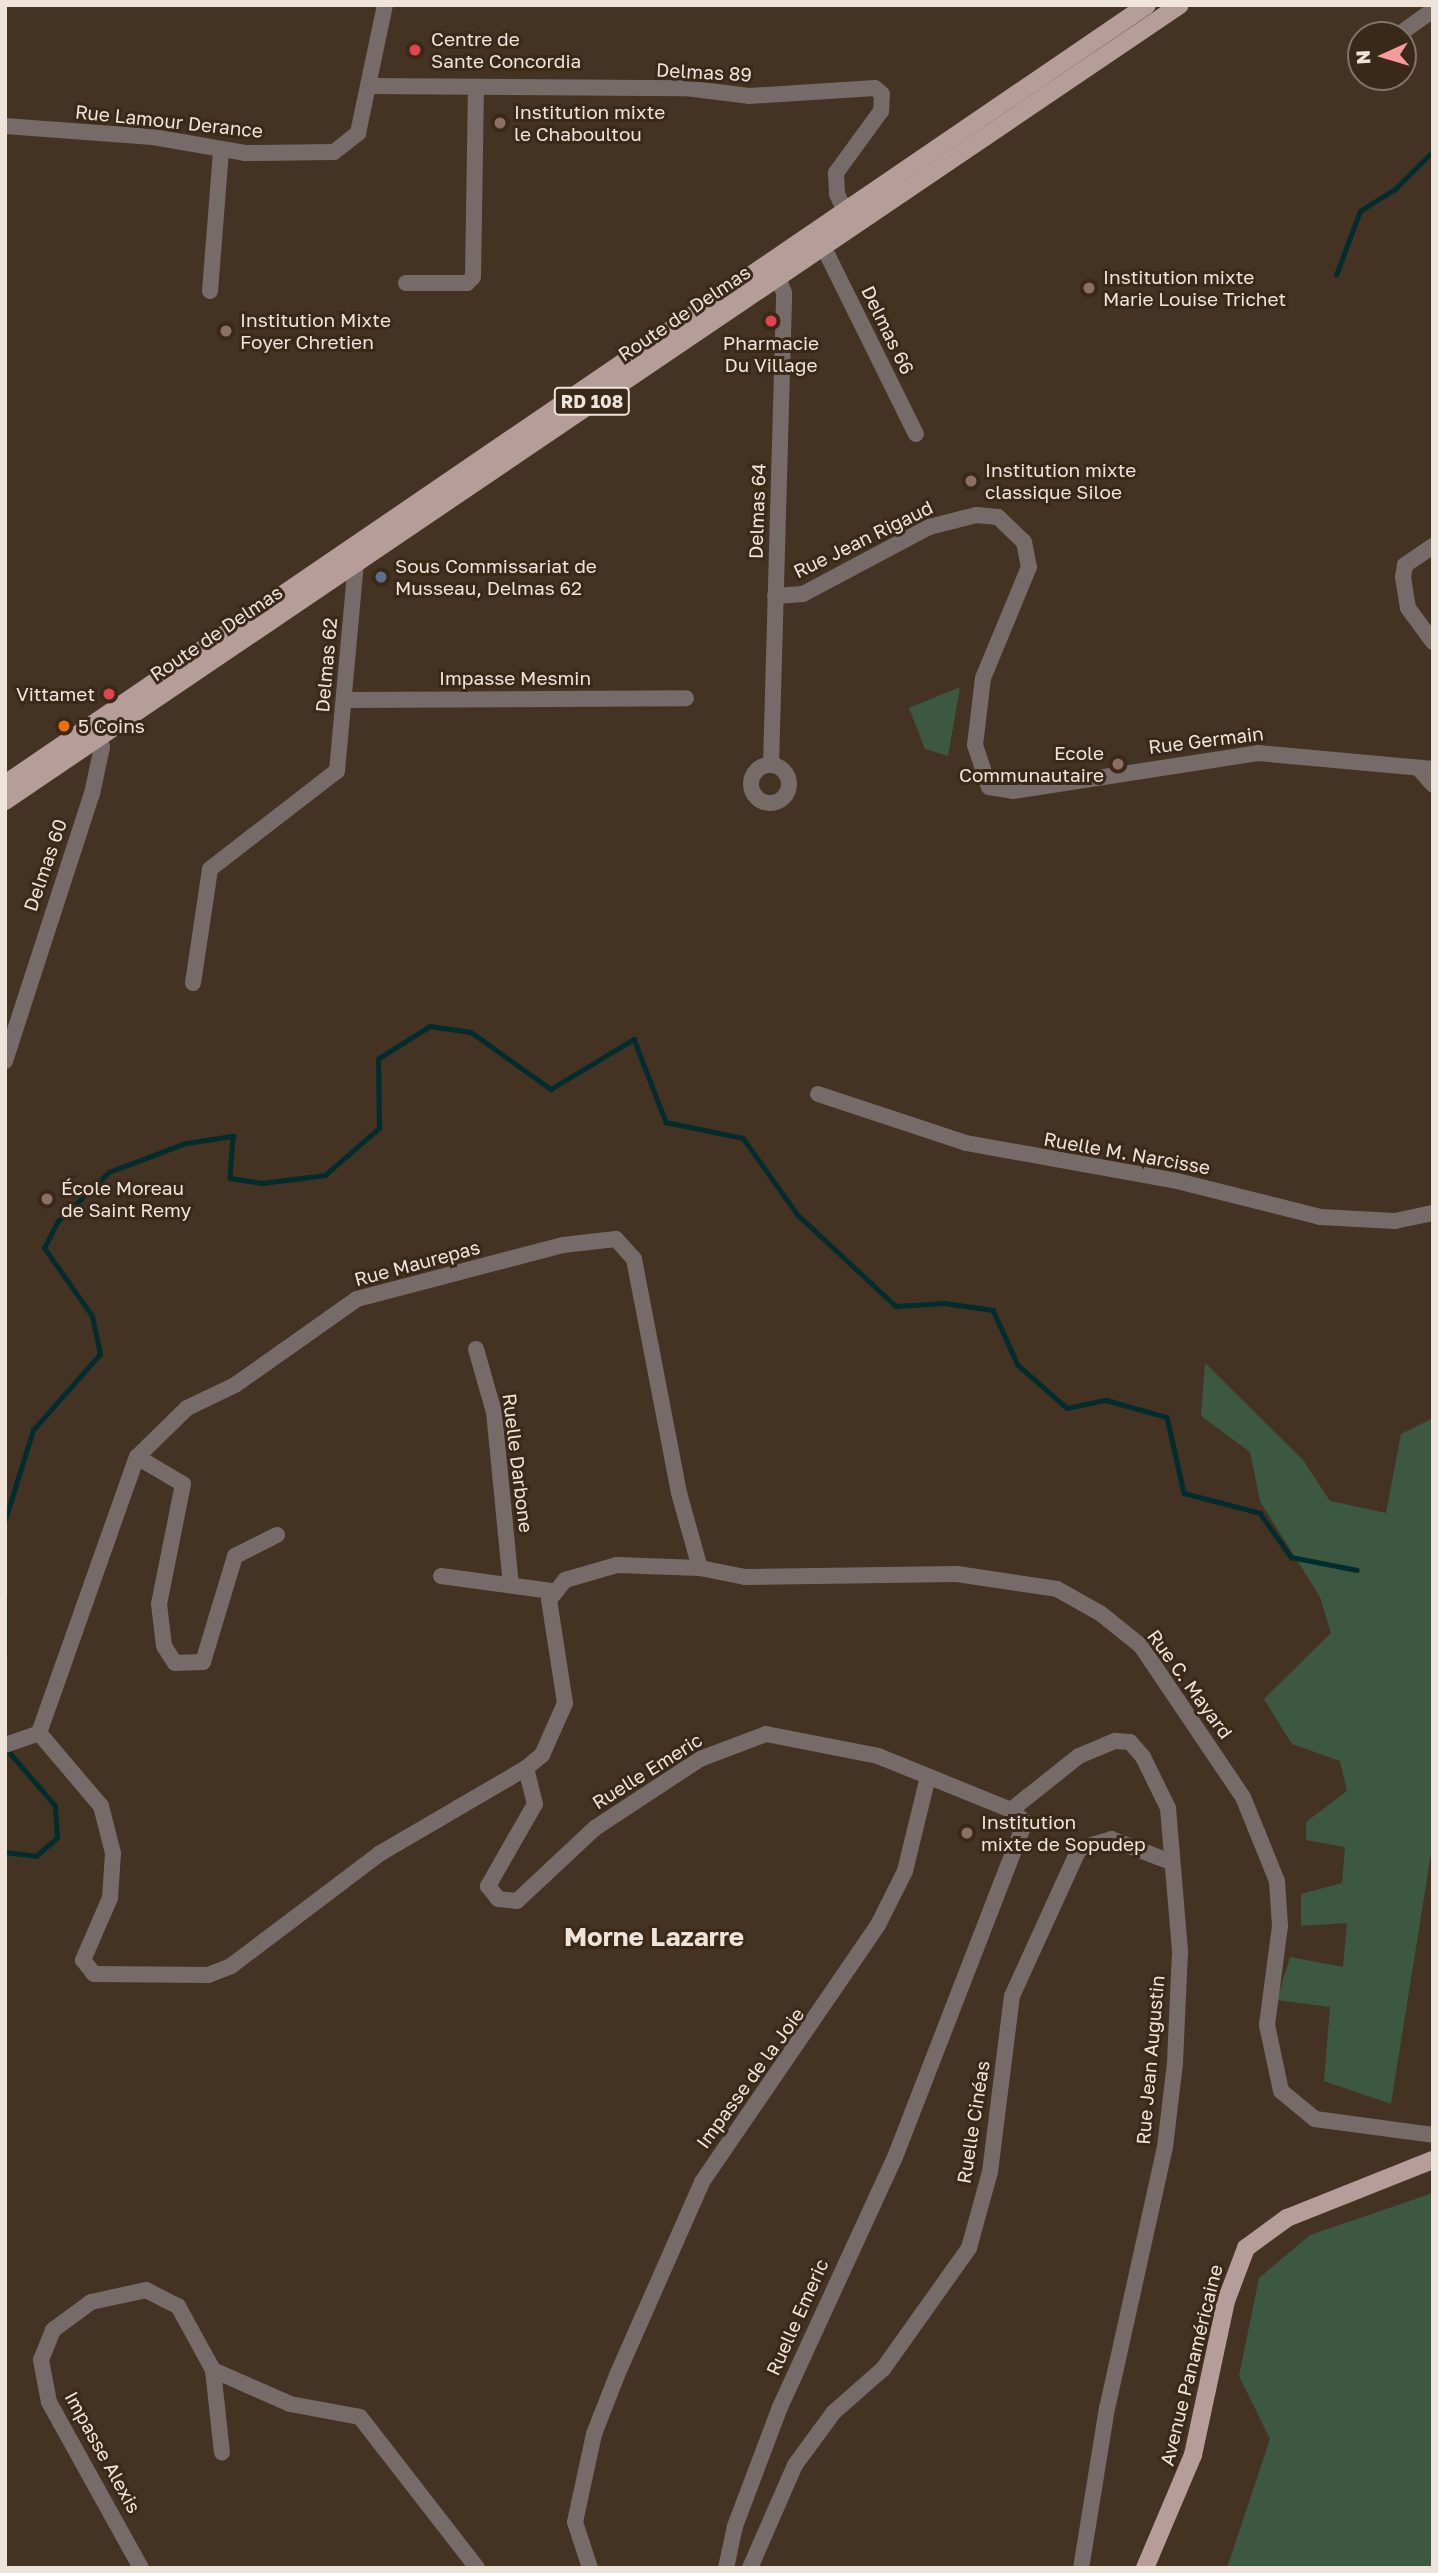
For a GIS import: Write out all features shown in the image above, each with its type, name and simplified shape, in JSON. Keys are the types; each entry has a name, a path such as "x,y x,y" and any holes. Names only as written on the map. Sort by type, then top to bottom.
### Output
{"main road":[{"name":"Route de Delmas","path":"5,800 97,730 848,218 1147,5"},
{"name":"Route de Delmas","path":"5,784 97,730 356,563 775,268 822,244 848,218 1180,5"},
{"name":"Avenue Panaméricaine","path":"1145,2568 1193,2455 1226,2301 1246,2248 1287,2218 1433,2160"}],"street":[{"name":"Rue Lamour Derance","path":"5,126 153,137 221,151 345,148 358,133 385,5"},
{"path":"1417,21 1433,10"},
{"name":"Delmas 89","path":"370,86 685,88 769,96 875,88 882,94 881,111 836,173 848,218"},
{"path":"406,283 467,283 472,277 476,88"},
{"path":"210,291 221,151"},
{"name":"Delmas 66","path":"822,244 916,434"},
{"name":"Delmas 64","path":"771,765 784,293 775,268"},
{"name":"Rue Jean Rigaud","path":"775,596 803,594 954,518 998,517 1026,545 1027,580 991,646 983,678 975,745 980,773 997,792"},
{"path":"1433,546 1405,565 1403,577 1408,608 1433,642"},
{"name":"Delmas 62","path":"193,983 210,869 337,771 356,563"},
{"name":"Impasse Mesmin","path":"345,700 686,698"},
{"name":"Delmas 60","path":"5,1061 92,794 102,758 97,730"},
{"name":"Rue Germain","path":"997,792 1258,753 1427,770 1433,785"},
{"name":"Ruelle M. Narcisse","path":"818,1094 966,1143 1177,1181 1320,1217 1395,1221 1433,1213"},
{"name":"Rue Maurepas","path":"39,1733 138,1457 192,1404 235,1385 357,1299 563,1245 616,1239 635,1259 679,1493 700,1568"},
{"name":"Ruelle Darbone","path":"476,1349 494,1412 511,1585"},
{"path":"138,1457 183,1484 159,1604 163,1646 175,1663 203,1662 235,1556 277,1535"},
{"name":"Rue C. Mayard","path":"552,1591 565,1580 617,1565 700,1568 745,1577 957,1574 1057,1589 1100,1613 1141,1646 1243,1797 1271,1862 1280,1926 1267,2025 1281,2091 1315,2119 1433,2134"},
{"path":"10,1743 39,1733 101,1805 113,1853 110,1898 83,1960 94,1974 208,1975 232,1966 379,1854 526,1768 542,1755 565,1703 549,1614 552,1591 442,1576"},
{"name":"Ruelle Emeric","path":"526,1768 535,1804 488,1886 498,1899 517,1901 595,1828 700,1759 765,1734 878,1756 1012,1810 1025,1822 1020,1844 895,2157 780,2407 735,2526 726,2568"},
{"name":"Rue Jean Augustin","path":"1012,1810 1079,1756 1115,1741 1130,1742 1168,1808 1180,1952 1165,2147 1107,2408 1082,2568"},
{"name":"Impasse de la Joie","path":"590,2568 575,2522 594,2434 617,2375 702,2182 878,1925 905,1871 928,1777"},
{"name":"Ruelle Cinéas","path":"750,2568 795,2465 834,2412 883,2369 969,2248 990,2172 1012,1996 1079,1849 1111,1839 1171,1862"},
{"name":"Impasse Alexis","path":"141,2568 49,2402 45,2343 91,2302 146,2290 178,2306 213,2370"},
{"path":"213,2370 222,2453"},
{"path":"213,2370 290,2404 360,2417 477,2568"}],"green space":[{"path":"960,687 948,756 925,749 909,708"},
{"path":"1205,1363 1303,1460 1330,1501 1386,1513 1401,1434 1433,1418 1433,1841 1391,2104 1324,2081 1330,2007 1277,2000 1290,1957 1343,1967 1347,1923 1301,1926 1301,1894 1342,1883 1345,1847 1306,1840 1306,1822 1347,1791 1340,1761 1292,1744 1264,1699 1331,1633 1320,1597 1260,1501 1250,1452 1201,1416"},
{"path":"1433,2193 1433,2568 1227,2568 1270,2439 1239,2376 1259,2278 1310,2235"}],"waterway":[{"path":"1336,275 1360,211 1394,190 1433,151"},
{"path":"5,1520 33,1430 100,1354 92,1316 44,1248 58,1221 109,1172 186,1143 233,1136 230,1178 262,1183 325,1175 379,1128 378,1059 430,1026 471,1032 551,1089 634,1039 666,1122 743,1138 798,1215 896,1306 944,1303 993,1310 1018,1365 1067,1408 1106,1400 1167,1417 1184,1493 1260,1513 1291,1557 1357,1570"},
{"path":"5,1596 5,1655"},
{"path":"5,1852 36,1856 57,1838 55,1806 6,1749"}],"place":[{"name":"Centre de Sante Concordia","path":"415,50"},
{"name":"Institution mixte le Chaboultou","path":"500,123"},
{"name":"Institution mixte Marie Louise Trichet","path":"1089,288"},
{"name":"Pharmacie Du Village","path":"771,321"},
{"name":"Institution Mixte Foyer Chretien","path":"226,331"},
{"name":"Institution mixte classique Siloe","path":"971,481"},
{"name":"Sous Commissariat de Musseau, Delmas 62","path":"381,577"},
{"name":"Vittamet","path":"109,694"},
{"name":"5 Coins","path":"64,726"},
{"name":"Ecole Communautaire","path":"1118,764"},
{"name":"École Moreau de Saint Remy","path":"47,1199"},
{"name":"Institution mixte de Sopudep","path":"967,1833"}],"district":[{"name":"Morne Lazarre","path":"654,1937"}]}
